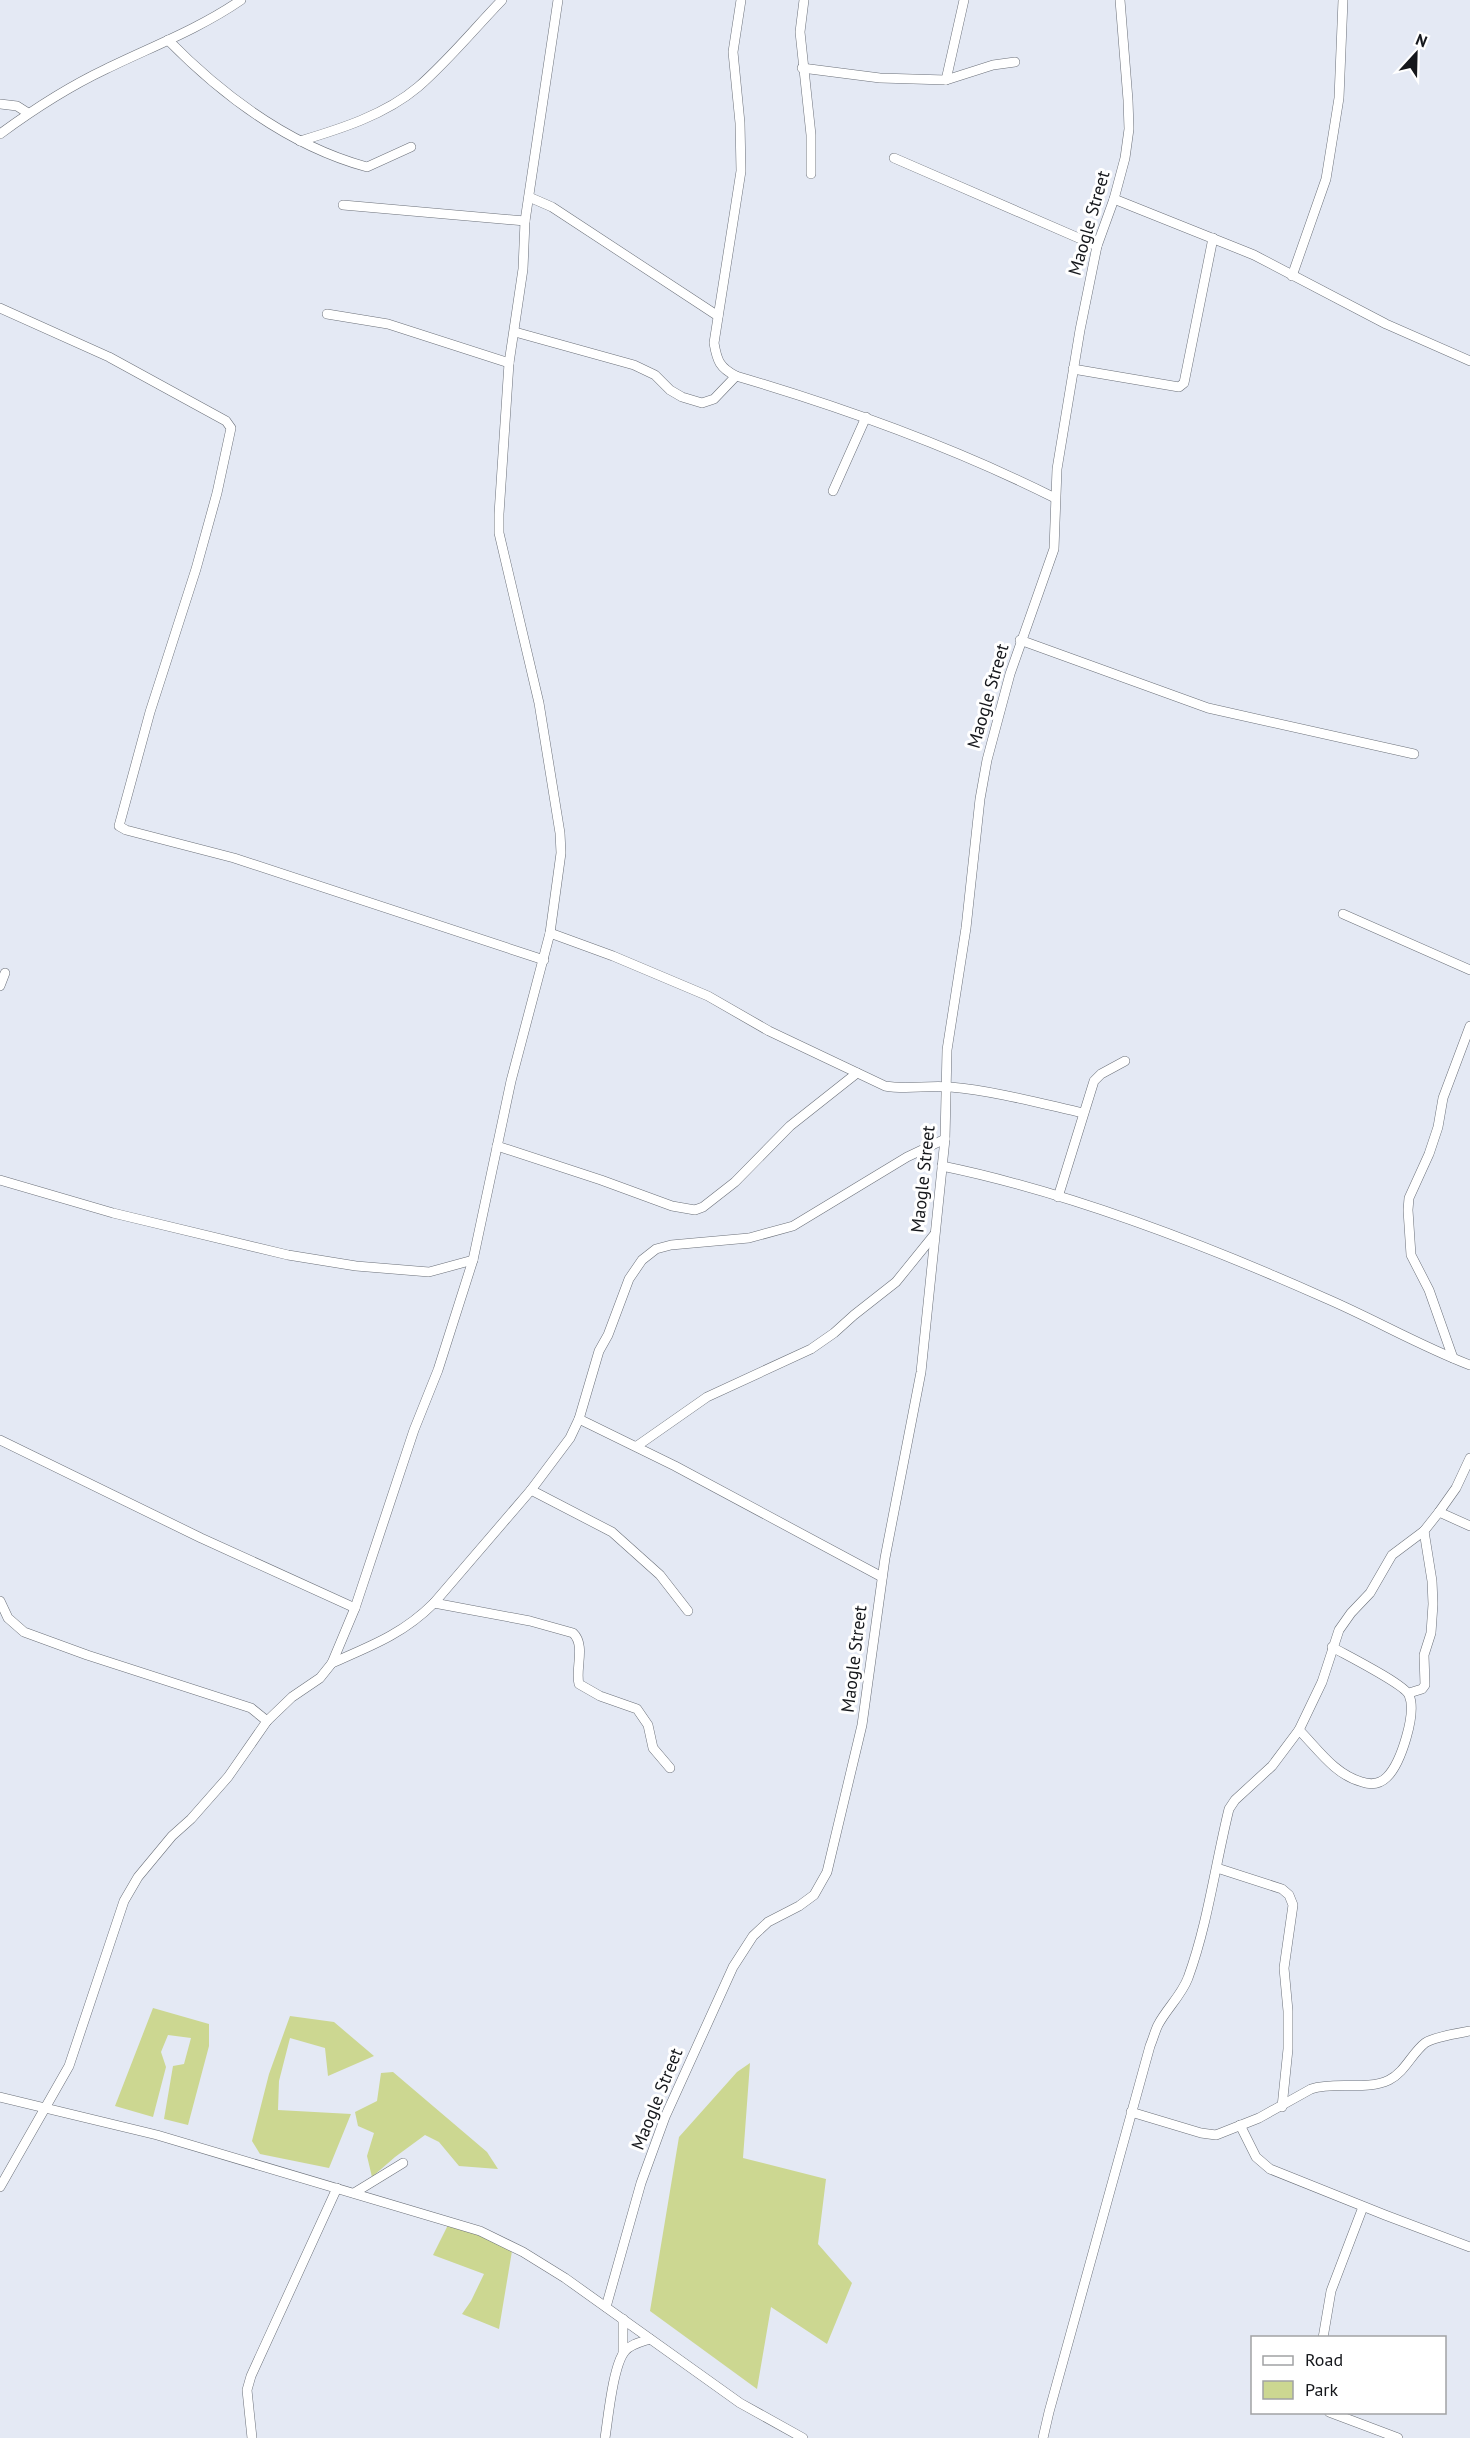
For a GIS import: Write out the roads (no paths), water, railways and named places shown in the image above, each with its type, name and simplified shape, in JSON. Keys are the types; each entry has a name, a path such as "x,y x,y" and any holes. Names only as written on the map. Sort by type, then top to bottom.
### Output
{"street":[{"path":"0,134 28,113 105,69 168,40 223,12 241,0"},
{"path":"300,141 378,112 417,88 502,0"},
{"path":"0,2187 60,2086 76,2049 124,1901 138,1877 172,1836 191,1819 228,1777 267,1721 292,1697 320,1677 332,1664 355,1608 414,1430 441,1359 472,1260 512,1081 544,960 560,873 560,833 533,672 499,533 500,474 509,363 523,269 525,221 558,0"},
{"path":"741,0 733,52 740,123 741,171 714,343 717,362 723,369 736,376 825,402 866,417 1014,477 1055,498"},
{"path":"804,0 800,32 802,68 811,135 811,174"},
{"path":"946,80 964,0"},
{"name":"Maogle Street","path":"606,2307 641,2183 665,2117 733,1967 753,1936 768,1922 799,1906 814,1894 827,1872 862,1725 882,1577 921,1372 945,1139 948,1087 947,1050 967,917 980,799 987,760 1020,640 1054,549 1059,458 1073,369 1097,246 1114,199 1125,158 1129,129 1120,0"},
{"path":"1292,276 1326,178 1339,98 1343,0"},
{"path":"168,40 221,89 257,116 300,141 367,167 411,147"},
{"path":"802,68 880,78 946,80 993,65 1015,62"},
{"path":"0,104 18,106 28,113"},
{"path":"894,158 1097,246"},
{"path":"529,197 552,207 718,316"},
{"path":"1114,199 1254,255 1395,328 1470,361"},
{"path":"343,205 525,221"},
{"path":"1073,369 1179,387 1184,383 1213,238"},
{"path":"0,308 109,357 226,421 231,428 217,493 199,558 150,712 119,826 126,830 234,858 544,960"},
{"path":"327,314 388,324 509,363"},
{"path":"514,332 634,365 655,375 682,398 702,403 714,399 736,376"},
{"path":"833,491 866,417"},
{"path":"1020,640 1208,708 1414,754"},
{"path":"1343,914 1470,970"},
{"path":"550,933 623,960 708,996 777,1035 878,1084 896,1088 948,1087 997,1093 1083,1113"},
{"path":"0,986 5,973"},
{"path":"1453,1359 1429,1290 1411,1254 1407,1210 1409,1198 1429,1154 1438,1127 1443,1098 1470,1026"},
{"path":"1058,1197 1094,1081 1101,1074 1125,1061"},
{"path":"497,1146 602,1180 672,1206 695,1210 703,1207 735,1182 790,1126 857,1073"},
{"path":"332,1664 396,1635 417,1621 560,1454 579,1419 599,1351 608,1335 629,1279 642,1260 656,1249 696,1242 749,1238 793,1226 907,1157 945,1139"},
{"path":"942,1166 1019,1184 1120,1217 1242,1263 1325,1298 1470,1365"},
{"path":"0,1180 113,1213 288,1255 344,1264 429,1272 472,1260"},
{"path":"637,1446 707,1397 811,1349 834,1334 896,1282 934,1235"},
{"path":"579,1419 637,1446 882,1577"},
{"path":"0,1440 192,1534 355,1608"},
{"path":"1043,2438 1131,2112 1158,2026 1180,1995 1205,1922 1229,1809 1235,1800 1272,1766 1299,1730 1322,1682 1339,1630 1370,1593 1392,1555 1424,1531 1439,1512 1456,1488 1470,1458"},
{"path":"531,1490 612,1532 660,1575 688,1611"},
{"path":"1439,1512 1470,1526"},
{"path":"1408,1693 1422,1689 1425,1685 1424,1655 1433,1620 1432,1581 1424,1531"},
{"path":"0,1601 8,1617 24,1632 87,1655 251,1708 267,1721"},
{"path":"434,1603 530,1621 573,1633 579,1644 579,1684 600,1696 637,1709 648,1725 653,1748 670,1768"},
{"path":"1299,1730 1344,1774 1360,1782 1376,1783 1388,1776 1408,1735 1411,1703 1408,1693 1398,1684 1332,1647"},
{"path":"1217,1868 1282,1889 1289,1895 1293,1905 1284,1968 1288,2011 1288,2049 1282,2107"},
{"path":"1131,2112 1201,2133 1216,2135 1282,2107 1320,2086 1375,2084 1388,2080 1397,2075 1430,2040 1470,2031"},
{"path":"0,2097 157,2135 480,2231 531,2257 565,2278 740,2403 803,2438"},
{"path":"1240,2125 1256,2157 1270,2169 1470,2247"},
{"path":"354,2193 403,2163"},
{"path":"252,2438 247,2390 251,2376 337,2188"},
{"path":"1323,2336 1331,2291 1363,2207"},
{"path":"605,2438 618,2367 623,2352 623,2319"},
{"path":"623,2352 630,2346 650,2339"},
{"path":"1334,2414 1398,2438"}]}
